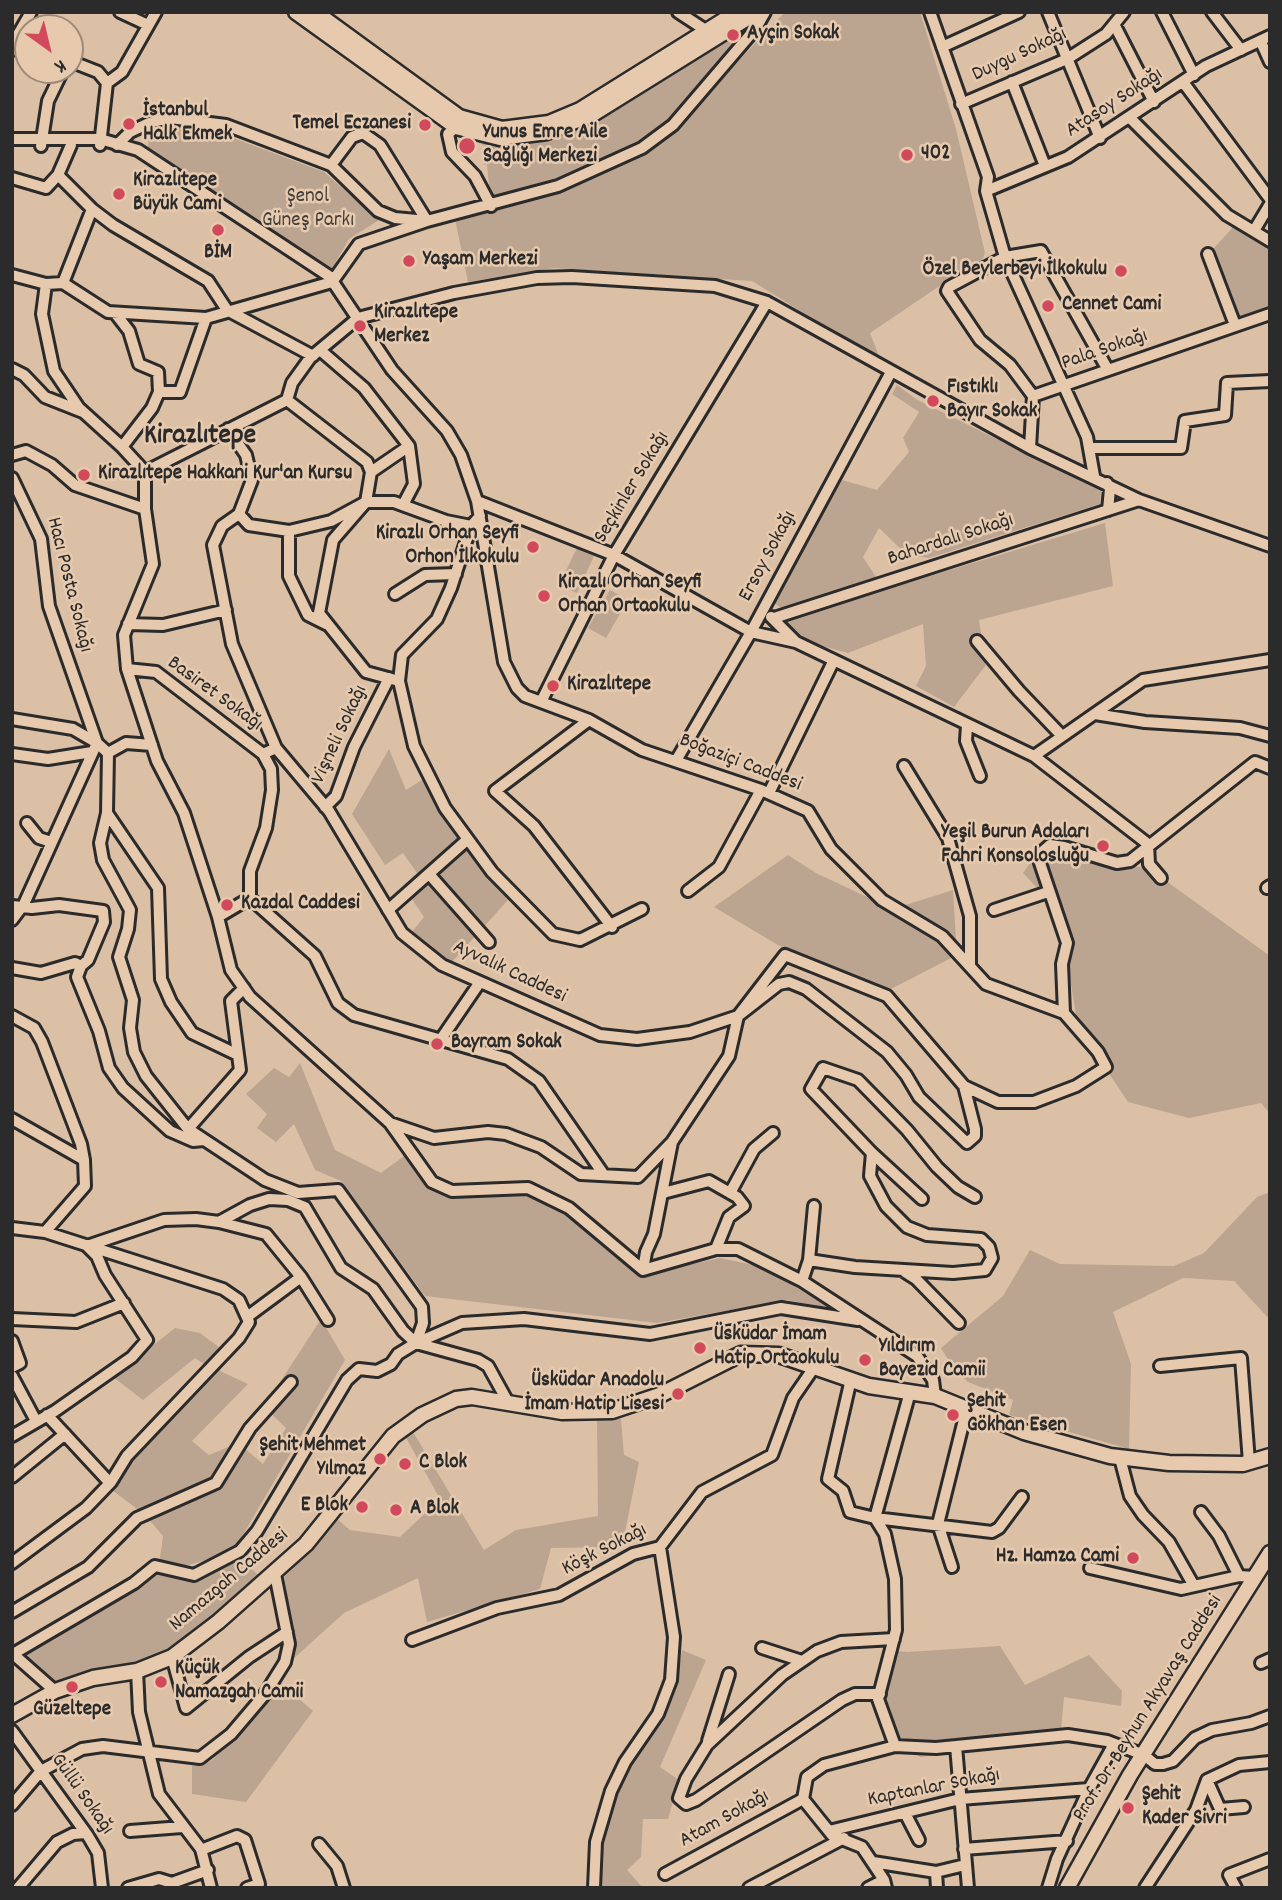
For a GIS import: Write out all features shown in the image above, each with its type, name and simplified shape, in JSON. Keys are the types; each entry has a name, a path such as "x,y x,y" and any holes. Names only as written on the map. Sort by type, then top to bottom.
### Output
{"main road":[{"path":"296,12 405,93 458,122 502,129 549,123 580,110 711,35 757,12"},
{"path":"315,12 458,122"},
{"path":"711,35 737,12"},
{"name":"Namazgah Caddesi","path":"12,1715 55,1691 93,1678 137,1671 172,1657 275,1574 306,1544 378,1451 406,1425 456,1399 472,1397 562,1412 612,1411 660,1395 741,1354 779,1355 869,1386 936,1396 1024,1432 1120,1458 1169,1464 1249,1462 1270,1456"},
{"name":"Prof. Dr. Beyhun Akyavaş Caddesi","path":"1067,1888 1144,1755 1270,1554"}],"street":[{"path":"12,47 31,12"},
{"path":"120,12 148,25"},
{"path":"107,83 122,72 156,12"},
{"path":"678,12 711,35"},
{"path":"115,313 206,318 332,282 359,244 426,221 491,206 596,171 660,136 703,92 765,12"},
{"path":"930,12 988,177 986,191 1005,257 1090,448 1094,476"},
{"path":"942,47 1019,12"},
{"path":"1048,12 1100,138"},
{"name":"Duygu Sokağı","path":"961,104 1067,59 1106,34 1124,12"},
{"path":"1162,12 1194,75"},
{"path":"1212,12 1241,50"},
{"path":"1114,24 1154,102"},
{"path":"1265,39 1270,62"},
{"name":"Atasoy Sokağı","path":"986,191 1045,166 1100,138 1194,75 1265,39"},
{"path":"84,66 98,72 107,83 100,142"},
{"path":"1012,82 1045,166"},
{"path":"1183,82 1270,199"},
{"path":"41,143 48,101 56,84"},
{"path":"117,144 149,123 170,118 226,125 331,165 378,211 395,219 426,221"},
{"path":"1131,118 1227,215 1255,229 1270,241"},
{"path":"458,122 448,134 452,152 475,176 491,206"},
{"path":"141,151 139,137 149,123"},
{"path":"331,165 358,132 367,135 380,145 426,221"},
{"path":"12,139 71,145 100,142"},
{"path":"12,146 100,142 141,151 329,276 332,282"},
{"path":"117,144 325,281 332,282"},
{"path":"12,178 46,188 58,175 71,145"},
{"path":"58,175 92,209 208,281 227,310 316,353 364,388 410,446 414,484 404,503"},
{"path":"1255,229 1270,204"},
{"path":"63,283 92,209"},
{"path":"1030,448 1033,396 1010,365 980,340 947,291 949,287 1005,257 1041,251 1108,370"},
{"path":"1208,254 1235,325"},
{"path":"12,275 46,284 63,283 115,313 129,331 139,364 158,372 159,392 152,408 122,447"},
{"path":"145,472 287,400 292,383 316,353 358,318 454,293 555,276 715,286 767,302 1030,448 1094,476 1139,500 1270,546"},
{"name":"Boğaziçi Caddesi","path":"332,282 391,370 454,442 477,501 504,662 517,688 525,696 542,700 589,720 642,750 677,759 808,811 831,849 882,900 942,936 986,985 1063,1013"},
{"path":"46,284 42,314 54,371 84,412 145,472 145,509 153,564 124,635 127,669 152,745 184,813 218,917 231,970 244,988 390,1123 432,1182 452,1191 528,1188 569,1208 643,1270"},
{"name":"Seçkinler Sokağı","path":"542,700 614,555 767,302"},
{"name":"Pala Sokağı","path":"1033,396 1270,314"},
{"path":"159,392 180,392 206,318"},
{"path":"12,369 24,376 45,397 84,412"},
{"name":"Ersoy Sokağı","path":"677,759 751,632 891,372"},
{"path":"1090,448 1181,448 1185,421 1225,415 1227,383 1270,381"},
{"path":"287,400 366,462 371,472 366,502 333,540 321,589 319,613 366,672 394,680"},
{"path":"228,429 246,455 252,480 239,514 249,525 289,531 331,521 366,502 404,503 446,521 471,526"},
{"path":"371,472 410,446"},
{"path":"12,455 26,451 52,466 75,485 145,509"},
{"name":"Hacı Posta Sokağı","path":"12,478 41,539 49,606 95,747"},
{"path":"1107,483 1110,489 1108,510"},
{"name":"Bahardalı Sokağı","path":"774,618 1139,500"},
{"path":"477,501 614,555 751,632 796,642 1034,757 1148,845 1149,864 1161,878"},
{"name":"Ayvalık Caddesi","path":"239,514 222,526 213,545 232,644 276,748 326,807 402,933 442,965 600,1035 637,1039 691,1032 738,1016"},
{"path":"480,516 471,526 456,574 437,619 402,655 394,680 414,746 445,808 492,872 553,934 580,940 612,927 642,909"},
{"path":"289,531 289,576 308,615 329,625"},
{"path":"395,594 425,575 456,574"},
{"path":"128,624 163,625 226,610"},
{"path":"761,611 774,618 796,642"},
{"path":"977,641 1018,691 1062,736"},
{"path":"1034,757 1143,680 1270,660"},
{"path":"688,891 719,867 765,792 833,662"},
{"name":"Basiret Sokağı","path":"127,669 156,672 263,754 276,748"},
{"name":"Vişneli Sokağı","path":"326,807 335,796 354,747 394,680"},
{"path":"1095,714 1146,722 1240,728 1270,736"},
{"path":"12,719 73,729 95,747 108,753"},
{"path":"589,720 495,791 534,826 584,895 612,927"},
{"path":"967,725 966,741 980,776"},
{"path":"108,753 125,743 152,745"},
{"path":"12,754 48,759 95,747"},
{"path":"12,919 95,747"},
{"path":"108,753 107,813 100,843 103,860 130,910 128,929 119,957 133,999 130,1028 134,1052 146,1076 188,1129 305,1207 341,1268 373,1289 416,1343 478,1360 488,1366 509,1404"},
{"path":"263,754 271,769 272,790 266,828 250,871 250,898 316,956 338,1003 354,1015 508,1059 539,1081 604,1175"},
{"path":"390,1123 434,1138 488,1132 506,1134 541,1147 581,1174 638,1177 672,1142 729,1056 738,1016 785,955 887,996 964,1086 998,1102 1034,1102 1076,1086 1106,1067 1098,1052 1063,1013 1062,964 1067,943 1040,863 1042,852 1050,845 1117,863 1130,862 1255,762 1270,768"},
{"path":"904,766 948,838 970,916 970,966"},
{"path":"107,813 158,888 161,979 171,1002 192,1033 238,1055"},
{"path":"27,823 39,838 51,842"},
{"path":"388,910 468,839"},
{"path":"429,874 489,942"},
{"path":"994,910 1048,892"},
{"path":"218,917 250,898"},
{"path":"17,907 59,905 103,911 104,922 93,950 81,966 77,977 99,1031 108,1068 138,1102 170,1131 193,1141 204,1140"},
{"path":"12,968 41,973 75,964 81,966"},
{"path":"441,1039 480,982"},
{"path":"738,1016 779,984 789,982 806,989 887,1052 906,1075 919,1097 967,1143 975,1136 975,1129 964,1086"},
{"path":"188,1129 240,1070 231,1001 244,988"},
{"path":"12,1016 34,1028 42,1042 81,1144 84,1160 85,1186 45,1232"},
{"path":"922,1199 872,1153 811,1089 823,1068 858,1080 907,1130 937,1167 958,1187 975,1197"},
{"path":"12,1119 84,1160"},
{"path":"730,1193 754,1149 773,1133"},
{"path":"643,1270 663,1194 672,1142"},
{"path":"809,1260 905,1272 985,1270 992,1258 989,1247 981,1239 927,1235 907,1227 886,1206 870,1176 872,1153"},
{"path":"663,1194 709,1181 730,1193 744,1206 729,1217 716,1250"},
{"path":"219,1222 250,1205 269,1199 298,1193 338,1190 422,1307 423,1323 416,1343"},
{"path":"802,1281 809,1260 814,1206"},
{"path":"87,1246 164,1220 196,1219 219,1222 266,1234 301,1277 328,1320"},
{"path":"12,1228 45,1232 223,1289 239,1300 249,1322 239,1338 127,1456 110,1483 86,1508 12,1563"},
{"path":"12,1436 132,1357 147,1340 105,1275 97,1256 87,1246"},
{"path":"643,1270 716,1250 738,1250 802,1281 917,1356 933,1380 936,1396"},
{"path":"905,1272 916,1279 959,1323"},
{"path":"247,1317 301,1277"},
{"path":"12,1318 76,1322 124,1303"},
{"path":"55,1691 13,1653 134,1583 155,1566 194,1575 240,1551 257,1531 347,1380 359,1368 377,1371 391,1364 398,1354 416,1343 462,1323 524,1320 650,1334 781,1308 865,1321"},
{"path":"12,1341 20,1363 12,1367"},
{"path":"1160,1366 1241,1358 1249,1462"},
{"name":"Köşk Sokağı","path":"412,1640 497,1608 559,1595 633,1554 660,1547 702,1492 772,1455 793,1398 815,1366"},
{"path":"12,1376 36,1421"},
{"path":"851,1379 828,1479 843,1491 850,1512 875,1518 992,1532 999,1528 1022,1497"},
{"path":"12,1612 88,1567 137,1518 216,1483 250,1428 291,1382"},
{"path":"895,1746 878,1699 894,1639 895,1579 884,1534 875,1518 910,1392"},
{"path":"952,1567 938,1524 967,1408"},
{"path":"47,1415 110,1483"},
{"path":"12,1477 65,1434"},
{"path":"1120,1458 1130,1496 1143,1515 1169,1542 1194,1586"},
{"path":"1201,1512 1219,1536 1239,1576"},
{"path":"594,1888 596,1842 611,1791 625,1762 658,1714 671,1680 674,1637 660,1547"},
{"path":"1090,1568 1181,1590 1239,1576 1255,1577"},
{"path":"12,1805 41,1771 82,1749 103,1746 200,1758 231,1734 265,1694 285,1662 289,1644 275,1574"},
{"path":"172,1657 186,1708 249,1657 286,1632"},
{"path":"707,1745 762,1693 817,1651 841,1642 894,1639"},
{"path":"762,1648 802,1661"},
{"path":"137,1671 139,1712 146,1753 159,1794 201,1850 211,1888"},
{"path":"729,1674 707,1745 679,1798 686,1804 777,1747 842,1700 855,1694 880,1693"},
{"path":"868,1888 885,1884 873,1862 862,1847 829,1831 803,1799 807,1777 824,1765 895,1746 956,1746 1068,1735 1114,1744 1144,1755 1155,1764 1163,1765 1173,1761 1195,1738 1212,1730 1269,1717"},
{"name":"Güllü Sokağı","path":"12,1731 98,1853 103,1888"},
{"path":"1048,1888 1089,1789 1114,1744"},
{"path":"956,1746 968,1888"},
{"path":"1145,1888 1196,1810 1207,1780 1239,1765 1270,1762"},
{"path":"1207,1780 1220,1810 1244,1807"},
{"name":"Kaptanlar Sokağı","path":"829,1831 960,1799 1089,1789"},
{"name":"Atam Sokağı","path":"665,1874 803,1799"},
{"path":"905,1813 919,1840"},
{"path":"130,1831 183,1827"},
{"path":"18,1888 57,1842 74,1834 86,1833"},
{"path":"201,1850 237,1836 245,1840 260,1886 247,1888"},
{"path":"749,1888 844,1838"},
{"path":"964,1849 1067,1841"},
{"path":"319,1844 337,1866 344,1888"},
{"path":"1236,1888 1229,1875 1270,1859"},
{"path":"873,1862 936,1872 965,1865"},
{"path":"128,1888 159,1879 172,1883 208,1870"},
{"path":"936,1872 937,1888"}],"green space":[{"path":"785,12 920,12 956,129 985,253 979,268 944,283 870,333 881,361 752,281 554,268 468,282 455,219 578,185 663,140"},
{"path":"755,23 706,81 661,128 631,147 584,170 490,197 487,164 483,165 491,149 473,140 499,141"},
{"name":"Şenol Güneş Parkı","path":"160,124 196,124 324,172 379,220 349,239 330,272 148,149 149,134"},
{"path":"1235,225 1270,250 1270,309 1239,318 1213,249"},
{"path":"897,385 916,399 1101,491 1100,504 929,558 907,555 879,528 863,557 876,577 782,608 775,604 776,596 842,480 877,490 909,452 903,438 919,412 892,394"},
{"path":"1105,523 1113,586 979,620 986,665 954,707 916,686 926,666 923,624 848,653 803,641 781,621"},
{"path":"577,548 594,556 577,593 559,585"},
{"path":"610,590 628,600 606,638 588,628"},
{"path":"389,749 406,790 425,778 469,850 508,900 450,964 411,933 424,917 403,886 417,873 403,853 385,865 352,814"},
{"path":"1044,844 1151,870 1270,956 1270,1114 1261,1103 1189,1118 1128,1102 1078,1027 1059,911 1023,873"},
{"path":"788,855 816,873 893,909 953,890 957,955 889,990 778,945 714,907"},
{"path":"300,1063 335,1150 381,1173 404,1156 431,1185 447,1195 526,1193 567,1212 643,1275 720,1258 758,1266 836,1310 787,1300 657,1323 425,1296 341,1181 315,1170 294,1124 276,1142 257,1128 267,1114 246,1094 274,1068 289,1077"},
{"path":"1270,1192 1270,1320 1234,1281 1183,1278 1113,1312 1131,1364 1129,1449 1009,1415 1013,1400 968,1382 954,1369 941,1348 1003,1296 1030,1250 1060,1264 1174,1266 1204,1253 1257,1197"},
{"path":"321,1319 345,1360 237,1545 214,1558 160,1573 194,1578 240,1558 260,1577 170,1652 58,1686 18,1650 158,1573 163,1536 145,1515 108,1487 169,1422 162,1414 207,1366 195,1358 143,1400 113,1377 175,1328 200,1333 220,1348 220,1371 248,1384 192,1441 209,1455 238,1443 263,1464 286,1428 264,1407"},
{"path":"597,1418 621,1419 624,1455 639,1462 622,1547 551,1548 540,1589 427,1622 418,1578 344,1613 292,1660 291,1624 284,1576 336,1518 350,1530 400,1537 440,1499 405,1436 413,1432 484,1550 516,1530 598,1516"},
{"path":"1000,1646 1025,1685 1089,1655 1122,1691 1121,1706 1064,1697 1060,1741 920,1757 890,1738 874,1698 887,1650 907,1652"},
{"path":"682,1650 706,1660 660,1767 679,1780 668,1819 643,1819 641,1857 627,1870 643,1888 601,1888 599,1876 606,1822 629,1766 675,1691"},
{"path":"279,1681 313,1711 246,1802 192,1794 192,1766 211,1761 246,1726"}],"place":[{"name":"Ayçin Sokak","path":"733,35"},
{"name":"İstanbul Halk Ekmek","path":"129,124"},
{"name":"Temel Eczanesi","path":"425,125"},
{"name":"Yunus Emre Aile Sağlığı Merkezi","path":"467,146"},
{"name":"402","path":"907,155"},
{"name":"Kirazlıtepe Büyük Cami","path":"119,194"},
{"name":"BİM","path":"218,230"},
{"name":"Yaşam Merkezi","path":"409,261"},
{"name":"Özel Beylerbeyi İlkokulu","path":"1121,271"},
{"name":"Cennet Cami","path":"1048,306"},
{"name":"Kirazlıtepe Merkez","path":"360,326"},
{"name":"Fıstıklı Bayır Sokak","path":"933,401"},
{"name":"Kirazlıtepe Hakkani Kur'an Kursu","path":"84,475"},
{"name":"Kirazlı Orhan Seyfi Orhon İlkokulu","path":"533,547"},
{"name":"Kirazlı Orhan Seyfi Orhan Ortaokulu","path":"544,596"},
{"name":"Kirazlıtepe","path":"553,686"},
{"name":"Yeşil Burun Adaları Fahri Konsolosluğu","path":"1103,846"},
{"name":"Kazdal Caddesi","path":"227,905"},
{"name":"Bayram Sokak","path":"437,1044"},
{"name":"Üsküdar İmam Hatip Ortaokulu","path":"700,1348"},
{"name":"Yıldırım Bayezid Camii","path":"865,1360"},
{"name":"Üsküdar Anadolu İmam Hatip Lisesi","path":"678,1394"},
{"name":"Şehit Gökhan Esen","path":"953,1415"},
{"name":"Şehit Mehmet Yılmaz","path":"380,1459"},
{"name":"C Blok","path":"405,1464"},
{"name":"E Blok","path":"362,1507"},
{"name":"A Blok","path":"396,1510"},
{"name":"Hz. Hamza Cami","path":"1133,1558"},
{"name":"Küçük Namazgah Camii","path":"161,1682"},
{"name":"Güzeltepe","path":"72,1687"},
{"name":"Şehit Kader Sivri","path":"1128,1808"}],"district":[{"name":"Kirazlıtepe","path":"200,438"}]}
